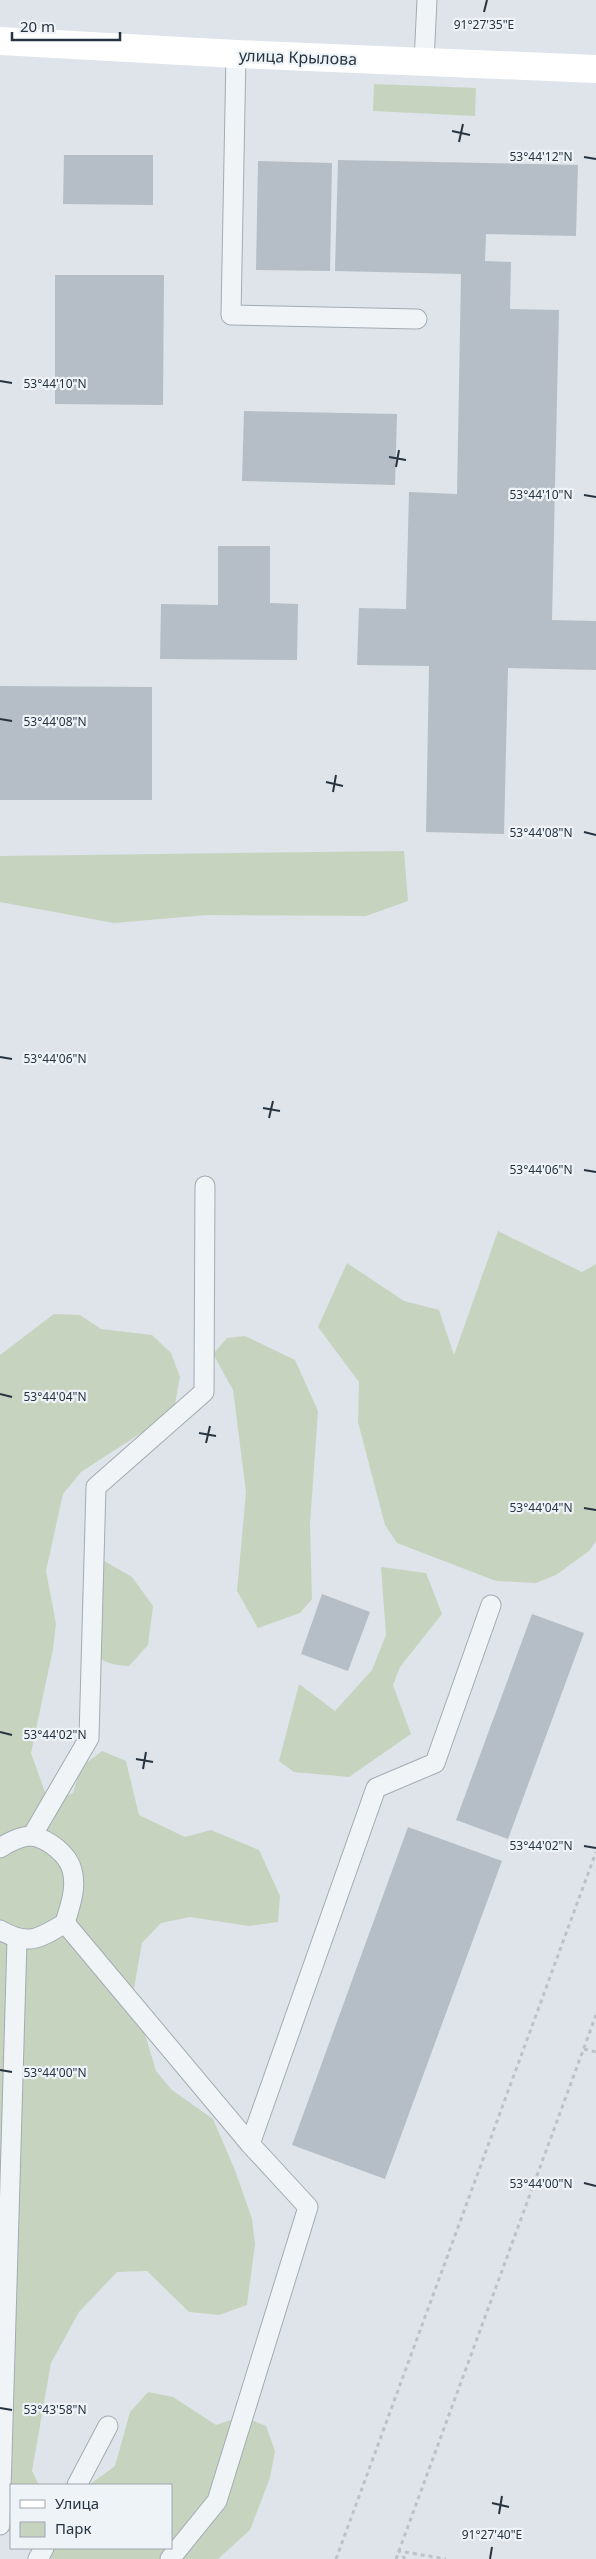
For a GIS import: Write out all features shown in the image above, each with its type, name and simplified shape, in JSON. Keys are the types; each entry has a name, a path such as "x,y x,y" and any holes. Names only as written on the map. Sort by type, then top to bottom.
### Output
{"street":[{"name":"улица Крылова","path":"0,41 236,54 596,69"}],"lane":[{"path":"424,62 427,0"},
{"path":"236,54 231,315 417,319"},
{"path":"32,1836 89,1738 96,1488 204,1392 205,1186"},
{"path":"250,2144 376,1788 435,1762 491,1605"},
{"path":"0,1848 7,1843 32,1836 58,1848 72,1869 74,1894 65,1923 40,1938 17,1940 0,1930"},
{"path":"65,1923 250,2144 308,2206 217,2501 170,2559"},
{"path":"0,2525 4,2272 17,1940"},
{"path":"78,2484 108,2426"}],"path":[{"path":"336,2559 596,1852"},
{"path":"396,2559 596,2015"},
{"path":"584,2049 596,2052"},
{"path":"399,2552 406,2559"},
{"path":"399,2552 446,2559"}],"green space":[{"path":"374,84 476,88 475,116 373,111"},
{"path":"404,851 408,901 366,916 207,915 114,923 0,902 0,856"},
{"path":"498,1231 582,1272 596,1264 596,1541 589,1551 556,1575 536,1583 496,1581 397,1543 385,1525 358,1422 359,1382 318,1327 347,1263 404,1301 439,1310 454,1355"},
{"path":"54,1314 80,1315 101,1329 152,1335 171,1353 180,1377 175,1404 155,1424 81,1472 63,1494 46,1571 56,1624 53,1649 31,1753 49,1803 73,1793 81,1767 102,1751 126,1761 139,1815 185,1837 211,1830 259,1850 280,1896 278,1922 249,1926 190,1917 161,1923 142,1943 133,1994 156,2071 172,2090 213,2119 235,2170 252,2219 255,2244 247,2305 219,2315 189,2312 147,2271 117,2272 79,2312 51,2363 32,2471 38,2484 10,2484 10,2532 0,2531 0,1355"},
{"path":"245,1336 295,1360 318,1411 310,1524 312,1599 300,1613 258,1628 237,1591 246,1492 233,1390 213,1354 227,1338"},
{"path":"101,1559 132,1577 153,1606 148,1645 129,1666 109,1663 98,1656 90,1646 85,1634 82,1607 84,1567"},
{"path":"381,1567 426,1573 442,1614 400,1667 393,1685 411,1734 349,1777 294,1772 279,1761 299,1684 335,1711 372,1670 386,1635"},
{"path":"148,2392 173,2397 216,2425 242,2416 266,2426 275,2451 270,2478 250,2530 218,2559 52,2559 41,2549 172,2549 172,2484 90,2484 115,2466 130,2412"}],"building":[{"path":"64,155 153,155 153,205 63,204"},
{"path":"338,160 578,165 576,236 486,234 485,261 511,262 510,309 559,310 552,620 596,621 596,670 508,668 504,834 426,832 429,666 357,665 359,608 406,609 409,492 457,494 461,274 335,271"},
{"path":"258,161 332,163 330,271 256,270"},
{"path":"55,275 164,275 163,405 55,404"},
{"path":"244,411 397,414 395,485 242,481"},
{"path":"218,546 270,546 270,603 298,604 297,660 160,659 161,604 218,605"},
{"path":"0,686 152,687 152,800 0,800"},
{"path":"322,1594 370,1612 348,1671 301,1654"},
{"path":"532,1614 584,1633 508,1839 456,1820"},
{"path":"408,1827 502,1861 385,2179 292,2145"}]}
